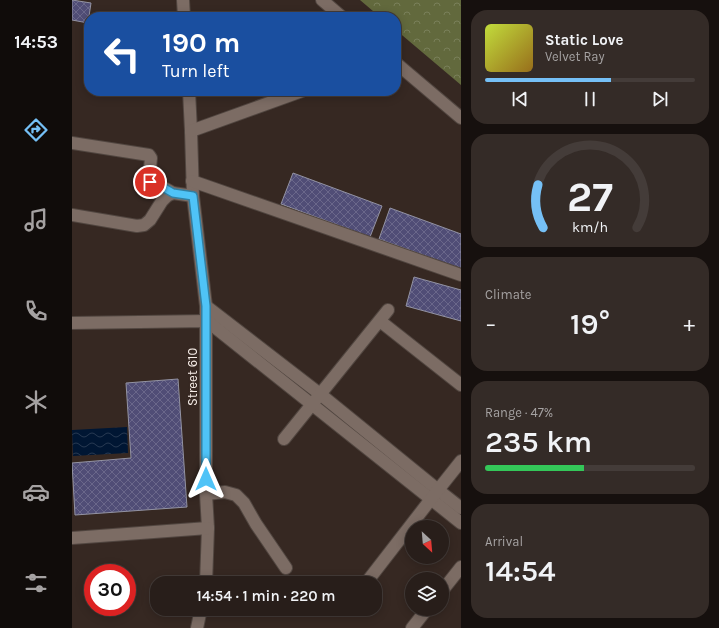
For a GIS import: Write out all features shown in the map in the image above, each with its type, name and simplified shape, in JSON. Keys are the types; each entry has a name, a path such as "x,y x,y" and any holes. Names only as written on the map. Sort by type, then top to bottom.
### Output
{"street":[{"path":"181,0 183,12"},
{"path":"322,0 336,12"},
{"path":"401,67 461,118"},
{"name":"Street 610","path":"189,96 193,196 206,306 206,494 208,528 206,576"},
{"path":"191,131 288,96"},
{"path":"72,143 149,155 151,158 150,182 173,193 193,196"},
{"path":"192,181 461,275"},
{"path":"72,215 137,226 144,225 150,220 162,201 173,193"},
{"path":"206,306 320,394 434,495 461,523"},
{"path":"284,440 388,310"},
{"path":"72,323 206,321 312,405 434,495 461,508"},
{"path":"380,321 461,385"},
{"path":"371,576 461,461"},
{"path":"206,494 225,492 236,495 244,503 256,524 286,568"},
{"path":"72,538 208,528"},
{"path":"449,582 461,567"},
{"path":"197,628 200,616"},
{"path":"412,628 421,616"}],"green space":[{"path":"360,0 461,0 461,85 401,34 401,12 374,12"}],"water":[{"path":"127,427 128,453 73,456 72,430"}],"building":[{"path":"72,0 91,3 90,12 84,12 84,22 72,20"},
{"path":"293,173 382,206 370,237 281,204"},
{"path":"390,208 461,234 461,269 379,239"},
{"path":"414,277 461,290 461,321 406,306"},
{"path":"178,379 187,507 75,515 72,463 131,458 126,383"}],"route":[{"path":"150,182 173,193 193,196 206,306 206,479"}]}
